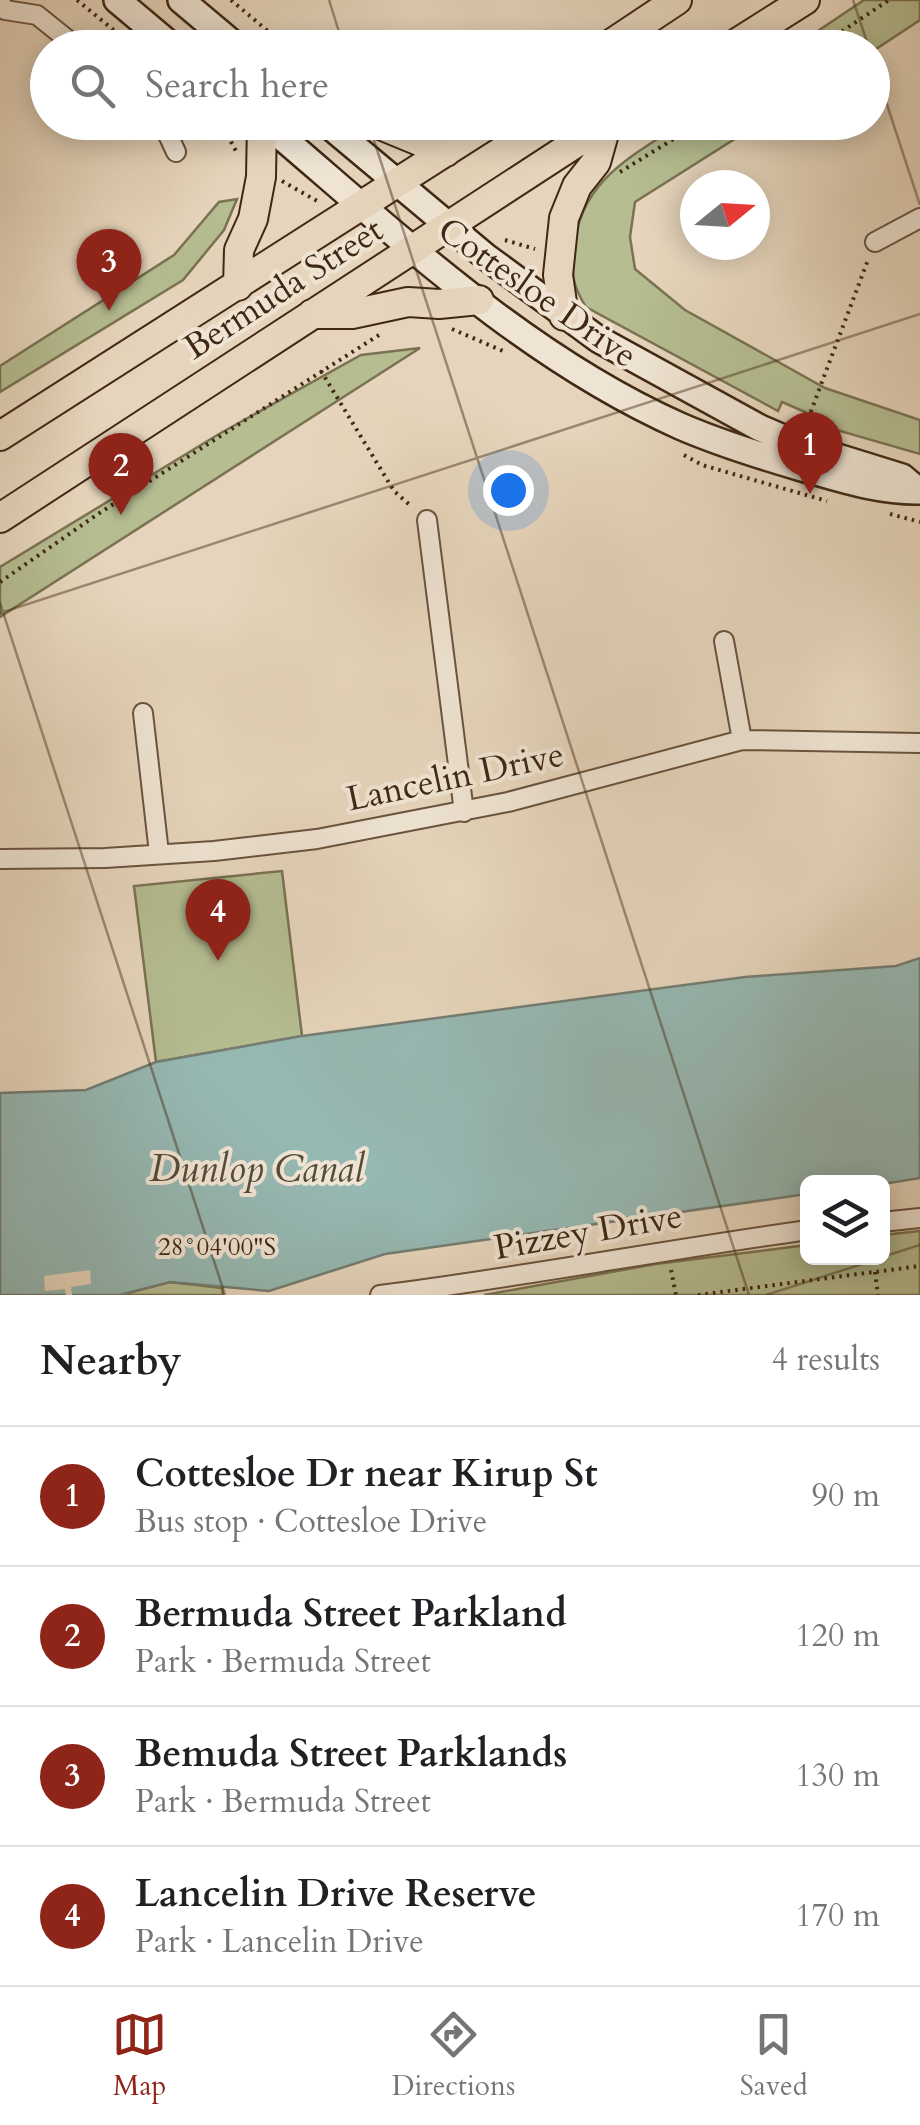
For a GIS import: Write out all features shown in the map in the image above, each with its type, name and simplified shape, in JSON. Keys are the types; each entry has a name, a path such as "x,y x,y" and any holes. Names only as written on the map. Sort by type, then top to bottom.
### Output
{"main road":[{"path":"117,0 153,30"},
{"path":"181,0 217,30"},
{"path":"632,30 677,0"},
{"path":"757,30 804,0"},
{"path":"238,286 238,250 253,219 258,196 262,140"},
{"name":"Cottesloe Drive","path":"285,140 479,300 577,369 687,429 840,478 896,492 920,491"},
{"name":"Cottesloe Drive","path":"346,140 447,226 564,316 629,357 744,421 802,446 902,477 920,491"},
{"path":"417,140 446,152"},
{"name":"Bermuda Street","path":"0,436 464,140"},
{"name":"Bermuda Street","path":"0,518 581,140"},
{"path":"564,316 558,275 564,218 577,186 596,162 602,140"},
{"path":"311,314 352,314 408,302 479,300"}],"street":[{"path":"0,2 5,10 37,16 55,30"},
{"path":"170,140 176,152"},
{"path":"876,242 920,218"},
{"path":"427,520 464,812"},
{"path":"724,642 742,740"},
{"path":"143,713 159,853"},
{"name":"Lancelin Drive","path":"0,859 105,858 262,846 464,812 742,740 920,743"},
{"path":"890,1221 920,1218"},
{"name":"Pizzey Drive","path":"380,1295 508,1279 668,1249 800,1231"}],"path":[{"path":"77,0 113,30"},
{"path":"231,0 267,30"},
{"path":"845,30 889,0"},
{"path":"229,140 240,160"},
{"path":"611,178 672,140"},
{"path":"274,178 293,185 321,204"},
{"path":"498,238 546,252"},
{"path":"808,419 876,242"},
{"path":"0,582 98,514 388,332"},
{"path":"321,371 394,491 427,520"},
{"path":"888,514 920,522"},
{"path":"698,1295 920,1266"},
{"path":"875,1272 878,1295"}],"green space":[{"path":"864,0 920,0 920,20 890,40 890,30 819,30"},
{"path":"656,140 733,140 680,170 635,202 630,237 635,269 685,310 825,388 920,420 920,454 802,420 805,412 782,402 778,411 586,307 574,278 579,224 598,187"},
{"path":"237,199 224,230 183,280 0,392 0,366 174,255 219,202"},
{"path":"420,348 0,617 0,567 219,434 361,355"},
{"path":"282,871 302,1036 156,1062 134,886"},
{"path":"920,1231 920,1295 484,1295 656,1264 800,1246 800,1265 890,1265 890,1234"},
{"path":"170,1282 222,1288 223,1295 120,1295"}],"water":[{"name":"Dunlop Canal","path":"920,958 920,1178 890,1183 890,1175 800,1175 800,1195 385,1254 269,1291 170,1282 120,1295 0,1295 0,1093 86,1090 156,1062 302,1036 745,977 896,966"}],"pier":[{"path":"90,1270 91,1284 71,1287 72,1295 66,1295 65,1289 45,1291 44,1276"}],"place":[{"name":"Bemuda Street Parklands","path":"109,311"},
{"name":"Cottesloe Dr near Kirup St","path":"810,494"},
{"name":"Bermuda Street Parkland","path":"121,515"},
{"name":"Lancelin Drive Reserve","path":"218,961"}]}
